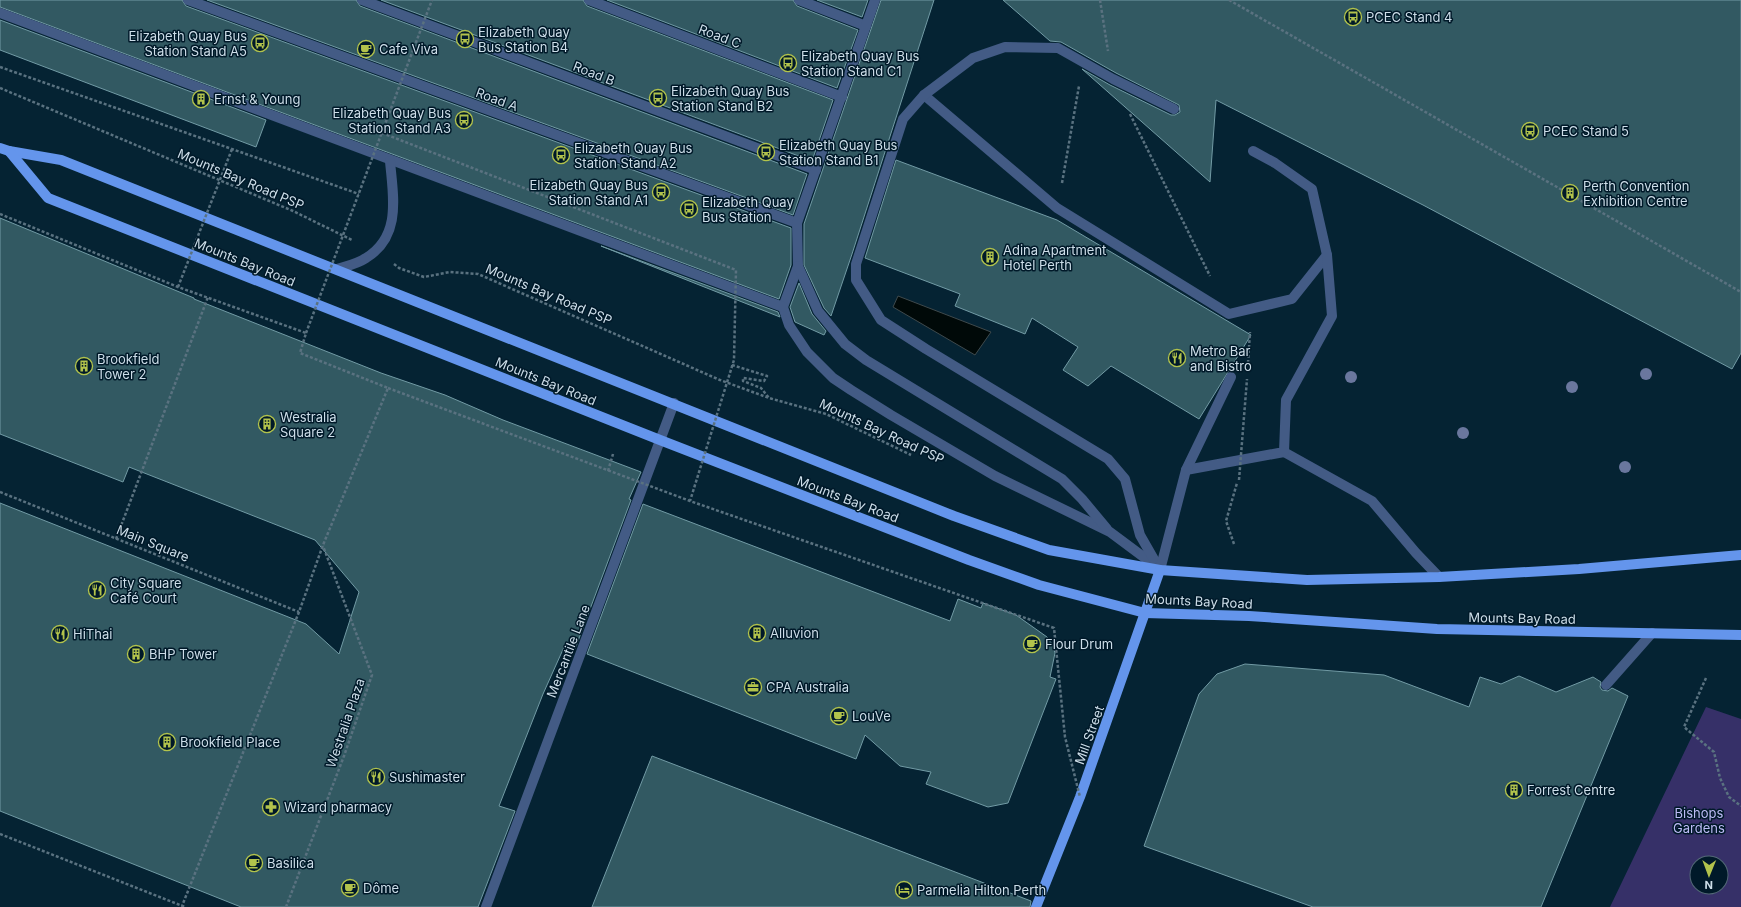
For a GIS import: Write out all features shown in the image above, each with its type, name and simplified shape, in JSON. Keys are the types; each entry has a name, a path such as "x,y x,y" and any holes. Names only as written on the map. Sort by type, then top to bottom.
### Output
{"main road":[{"name":"Mounts Bay Road","path":"4,150 61,160 504,337 674,403 954,516 1049,550 1160,570 1308,580 1439,577 1579,569 1741,556"},
{"name":"Mounts Bay Road","path":"4,150 48,198 660,440 1039,585 1145,613 1249,616 1437,629 1741,635"},
{"name":"Mill Street","path":"1036,907 1080,797 1160,570"}],"lane":[{"name":"Road A","path":"188,0 797,223"},
{"name":"Road B","path":"362,0 816,170"},
{"name":"Road C","path":"589,0 842,97"},
{"path":"799,0 866,26"},
{"path":"875,0 797,223 798,266 783,307 789,325 807,352 833,378 851,390 890,415 995,476 1110,532 1160,570"},
{"path":"0,13 390,161 783,307"},
{"path":"1160,570 1140,535 1124,479 1108,459 926,349 881,320 856,280 856,264 903,119 924,95 973,58 1005,47 1058,48 1113,79 1174,109"},
{"path":"924,95 1057,208 1229,314 1292,300 1326,255"},
{"path":"1253,151 1276,163 1312,189 1326,255 1332,316 1286,400 1284,452"},
{"path":"337,269 358,263 367,258 384,241 390,230 393,217 390,161"},
{"path":"798,266 818,311 845,344 866,360 1062,479 1082,499 1110,532"},
{"path":"1160,570 1186,470 1231,377"},
{"name":"Mercantile Lane","path":"486,907 674,403"},
{"path":"1186,470 1284,452 1372,501 1416,553 1439,577"},
{"path":"1606,685 1652,634"}],"path":[{"path":"432,0 306,333 300,353 388,388 690,501 1054,628 1066,737 1080,797"},
{"path":"1100,0 1113,79 1211,278"},
{"path":"1229,0 1741,292"},
{"path":"1057,208 1083,62"},
{"path":"0,67 359,194"},
{"name":"Mounts Bay Road PSP","path":"0,88 293,211 375,250 399,268 424,277 450,272 478,274 720,380 769,398 826,414 916,458"},
{"path":"382,133 736,270 734,360 690,501"},
{"path":"178,287 232,149"},
{"path":"0,214 178,287 306,333"},
{"path":"116,539 208,297"},
{"path":"1229,314 1250,325 1248,364"},
{"path":"732,365 766,376 764,381 743,378 743,381 761,388 769,398"},
{"path":"1234,544 1226,521 1238,480 1247,372"},
{"path":"0,834 184,906 299,612 323,545 388,388"},
{"path":"608,471 613,454"},
{"name":"Main Square","path":"0,492 299,612"},
{"name":"Westralia Plaza","path":"286,907 344,756 372,675 323,545"},
{"path":"1706,678 1684,727 1714,752 1720,778 1728,797 1741,806"}],"green space":[{"name":"Bishops Gardens","path":"1706,707 1741,719 1741,907 1610,907"}],"shaded area":[{"path":"898,296 991,332 975,355 893,307"}],"building":[{"path":"0,0 182,0 186,6 791,228 791,265 779,299 0,7"},
{"path":"207,0 356,0 360,6 807,174 793,215"},
{"path":"381,0 583,0 587,6 833,100 812,161"},
{"path":"607,0 793,0 797,6 858,30 837,88"},
{"path":"817,0 868,0 862,17"},
{"path":"881,0 934,0 831,316 824,308 804,265 804,224"},
{"name":"Perth Convention Exhibition Centre","path":"1003,0 1741,0 1741,353 1732,369 1423,205 1216,100 1210,182 1082,69 1110,85 1171,115 1175,115 1180,112 1179,105 1116,73 1061,42 1050,41"},
{"path":"0,20 266,120 256,147 0,50"},
{"name":"Adina Apartment Hotel Perth","path":"896,160 1057,220 1251,335 1199,419 1111,366 1088,386 1063,370 1078,347 1032,318 1025,334 955,306 960,294 865,258"},
{"path":"0,218 194,299 381,373 445,395 503,420 641,472 629,499 631,500 575,649 565,645 543,694 499,806 515,811 478,907 241,907 0,811 0,503 306,624 339,654 359,592 315,540 129,467 123,482 0,434"},
{"path":"601,246 778,312 780,317"},
{"path":"799,283 812,314 826,331 824,335 795,322 790,307"},
{"name":"Alluvion","path":"643,504 950,621 958,599 981,608 983,603 1016,615 1047,637 1052,644 1055,653 1050,677 1056,679 1008,803 988,807 926,784 931,772 900,766 865,735 856,759 587,654"},
{"path":"1245,664 1384,675 1469,707 1480,677 1501,684 1519,676 1556,692 1593,677 1601,682 1600,687 1602,690 1608,691 1612,688 1628,696 1541,907 1313,907 1144,846 1199,694 1217,674"},
{"name":"Parmelia Hilton Perth","path":"652,756 1031,901 1030,907 592,907"}],"place":[{"name":"PCEC Stand 4","path":"1353,17"},
{"name":"Elizabeth Quay Bus Station B4","path":"465,39"},
{"name":"Elizabeth Quay Bus Station Stand A5","path":"260,43"},
{"name":"Cafe Viva","path":"366,49"},
{"name":"Elizabeth Quay Bus Station Stand C1","path":"788,63"},
{"name":"Elizabeth Quay Bus Station Stand B2","path":"658,98"},
{"name":"Ernst & Young","path":"201,99"},
{"name":"Elizabeth Quay Bus Station Stand A3","path":"464,120"},
{"name":"PCEC Stand 5","path":"1530,131"},
{"name":"Elizabeth Quay Bus Station Stand B1","path":"766,152"},
{"name":"Elizabeth Quay Bus Station Stand A2","path":"561,155"},
{"name":"Elizabeth Quay Bus Station Stand A1","path":"661,192"},
{"name":"Perth Convention Exhibition Centre","path":"1570,193"},
{"name":"Elizabeth Quay Bus Station","path":"689,209"},
{"name":"Adina Apartment Hotel Perth","path":"990,257"},
{"name":"Metro Bar and Bistro","path":"1177,358"},
{"name":"Brookfield Tower 2","path":"84,366"},
{"name":"Westralia Square 2","path":"267,424"},
{"name":"City Square Café Court","path":"97,590"},
{"name":"Alluvion","path":"757,633"},
{"name":"HiThai","path":"60,634"},
{"name":"Flour Drum","path":"1032,644"},
{"name":"BHP Tower","path":"136,654"},
{"name":"CPA Australia","path":"753,687"},
{"name":"LouVe","path":"839,716"},
{"name":"Brookfield Place","path":"167,742"},
{"name":"Sushimaster","path":"376,777"},
{"name":"Forrest Centre","path":"1514,790"},
{"name":"Wizard pharmacy","path":"271,807"},
{"name":"Basilica","path":"254,863"},
{"name":"Dôme","path":"350,888"},
{"name":"Parmelia Hilton Perth","path":"904,890"}]}
